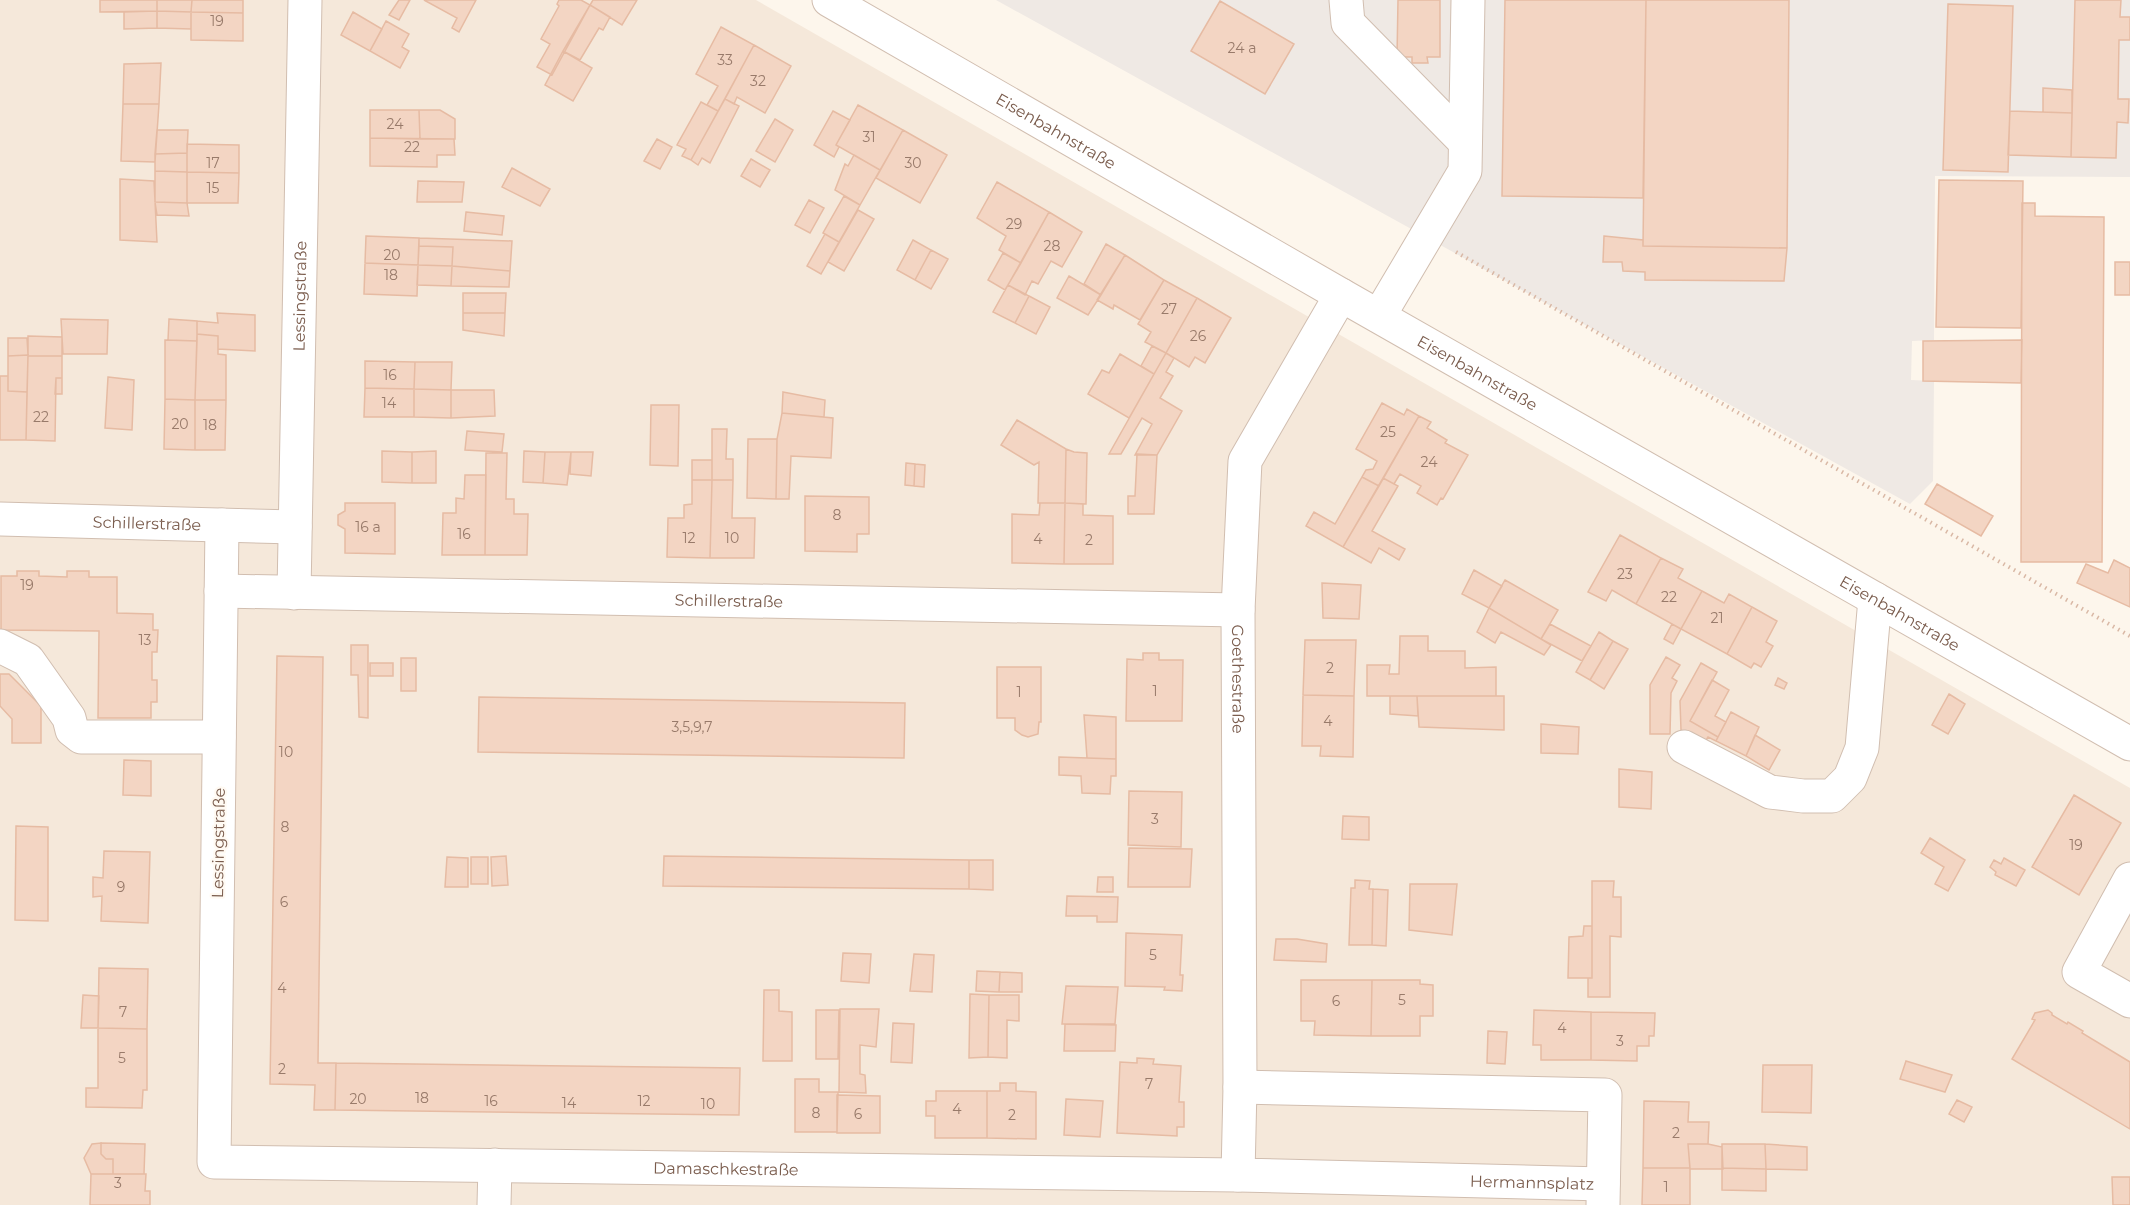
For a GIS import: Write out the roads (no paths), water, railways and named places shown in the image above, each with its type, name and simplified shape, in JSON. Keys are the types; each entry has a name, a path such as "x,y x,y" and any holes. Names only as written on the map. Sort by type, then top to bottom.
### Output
{"street":[{"name":"Lessingstraße","path":"294,593 305,0"},
{"name":"Eisenbahnstraße","path":"829,0 1341,295 2130,744"},
{"path":"1346,0 1348,23 1465,142"},
{"path":"1379,316 1465,171 1468,0"},
{"name":"Goethestraße","path":"1240,1087 1238,610 1245,460 1341,295"},
{"name":"Schillerstraße","path":"0,519 295,527"},
{"name":"Lessingstraße","path":"214,1162 222,525"},
{"name":"Schillerstraße","path":"221,591 1238,610"},
{"path":"1684,747 1770,792 1803,796 1832,796 1850,778 1862,748 1875,598"},
{"path":"0,646 28,660 69,718 72,730 81,737 219,737"},
{"path":"2130,879 2079,972 2130,1001"},
{"path":"1238,1175 1240,1087"},
{"name":"Hermannsplatz","path":"1238,1175 1603,1194 1605,1095 1240,1087"},
{"name":"Damaschkestraße","path":"214,1162 1238,1175"},
{"path":"494,1205 495,1165"}]}
